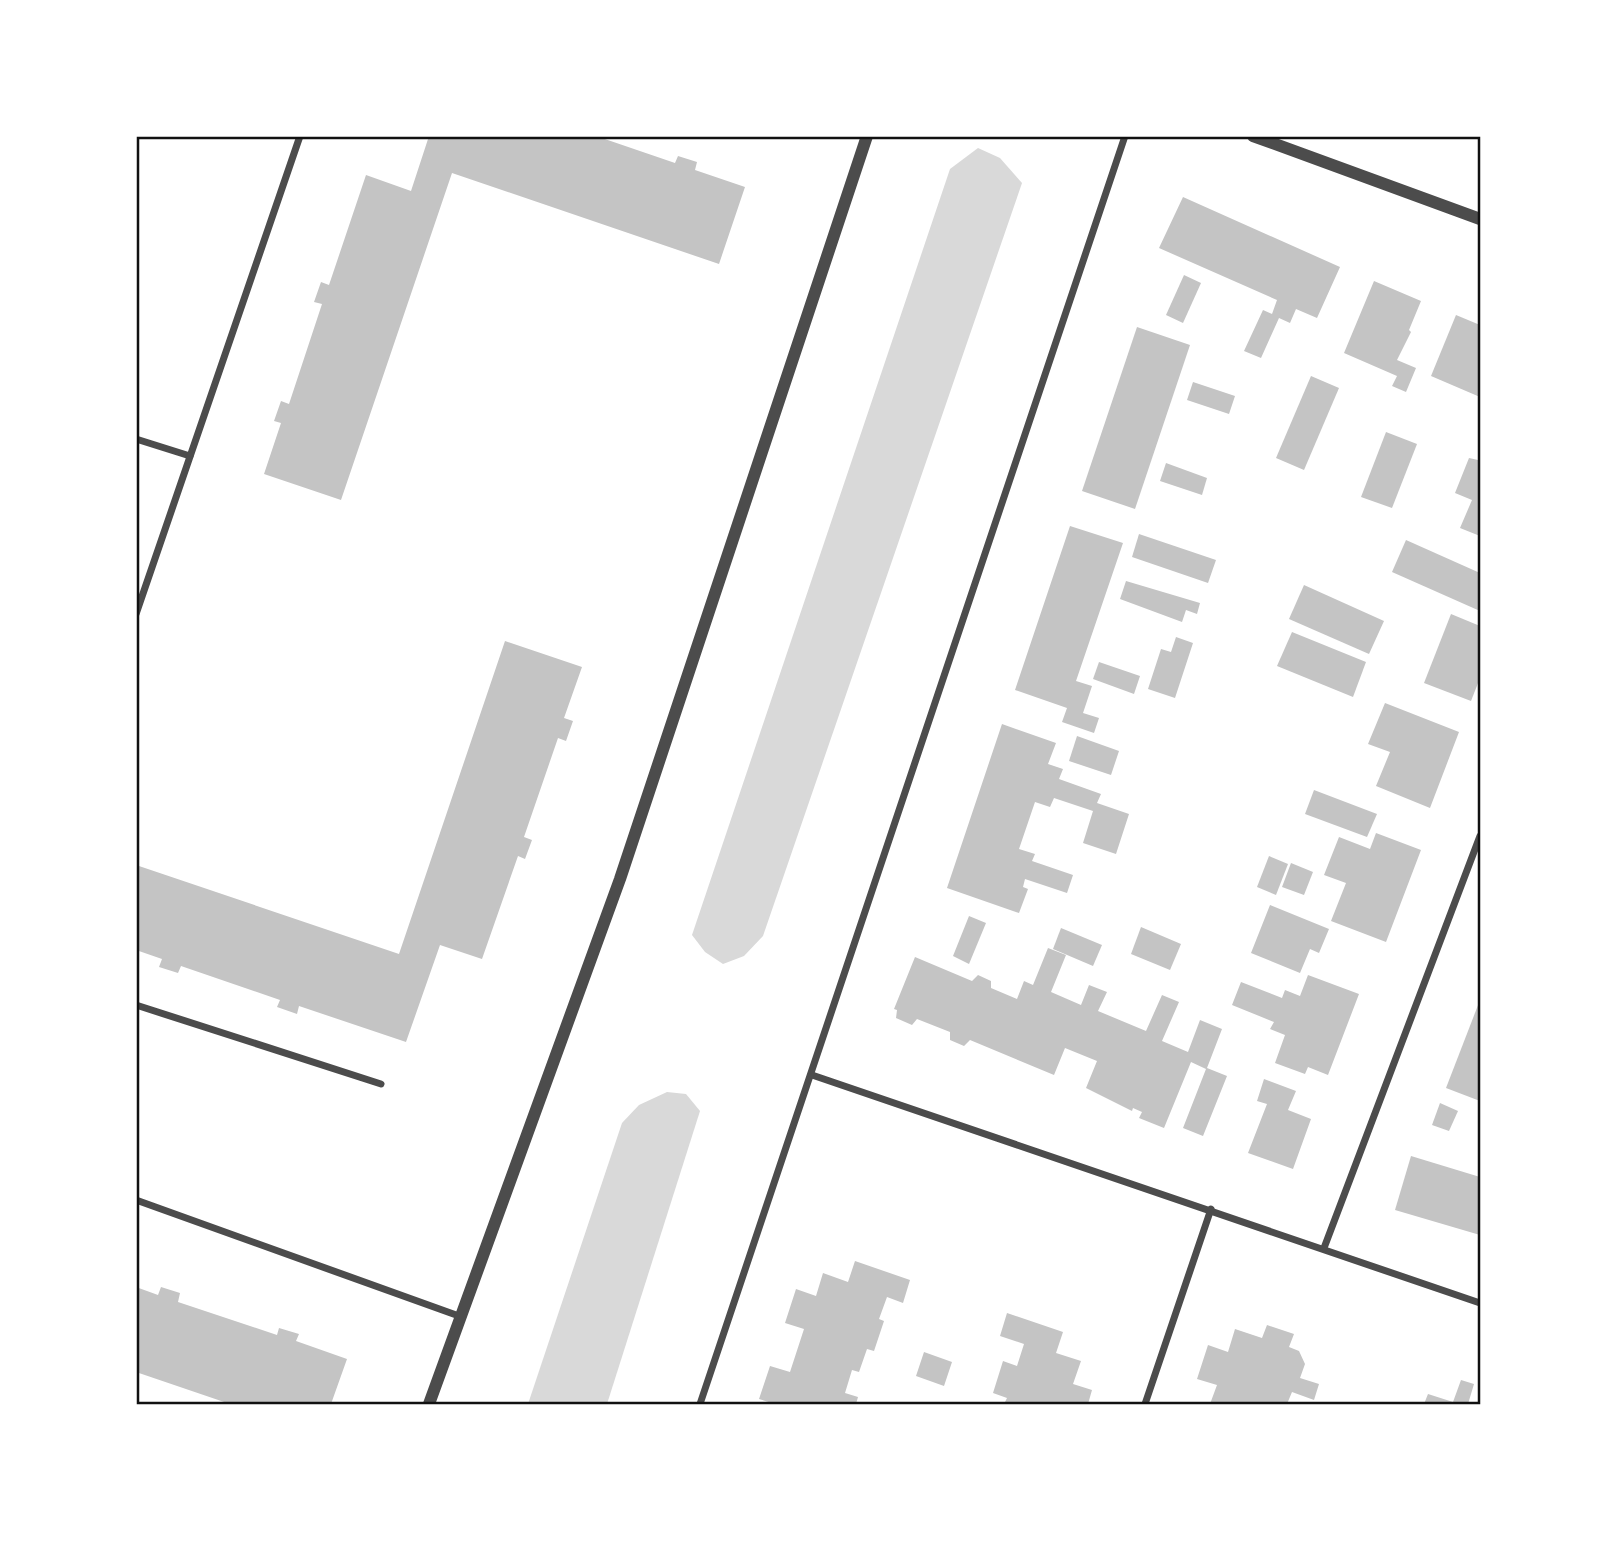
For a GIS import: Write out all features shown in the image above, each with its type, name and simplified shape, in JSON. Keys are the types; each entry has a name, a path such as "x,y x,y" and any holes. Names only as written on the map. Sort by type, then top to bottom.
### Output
{"street":[{"path":"136,614 300,136"},
{"path":"429,1405 459,1316 620,879 867,136"},
{"path":"700,1405 1125,136"},
{"path":"1253,136 1480,219"},
{"path":"136,439 190,456"},
{"path":"1324,1248 1480,836"},
{"path":"136,1005 381,1084"},
{"path":"811,1075 1211,1209 1480,1303"},
{"path":"136,1200 459,1316"},
{"path":"1145,1405 1211,1209"}],"shaded area":[{"path":"978,148 1000,158 1022,183 763,936 744,956 723,964 705,952 692,935 950,169"},
{"path":"667,1092 686,1094 700,1111 607,1404 528,1404 622,1123 639,1105"}],"building":[{"path":"429,136 596,136 675,163 678,156 697,162 695,170 745,187 719,264 452,173 341,500 264,474 281,423 274,421 281,401 289,404 322,304 314,302 321,282 329,285 366,175 411,191"},
{"path":"1183,197 1340,267 1317,318 1296,309 1290,323 1279,318 1261,358 1244,351 1263,310 1272,314 1277,300 1159,248"},
{"path":"1184,275 1201,283 1183,323 1166,315"},
{"path":"1374,281 1421,301 1409,330 1411,332 1397,360 1416,368 1406,392 1392,386 1397,376 1344,353"},
{"path":"1456,315 1480,325 1480,397 1431,376"},
{"path":"1137,327 1190,345 1135,509 1082,491"},
{"path":"1311,376 1339,388 1304,470 1276,458"},
{"path":"1193,382 1235,396 1229,414 1187,400"},
{"path":"1386,432 1417,444 1392,508 1361,497"},
{"path":"1480,453 1480,536 1460,528 1472,500 1455,493 1469,458 1478,460"},
{"path":"1166,463 1207,478 1202,495 1160,481"},
{"path":"1070,526 1123,543 1076,681 1092,686 1083,713 1099,718 1094,733 1062,722 1067,708 1015,690"},
{"path":"1139,534 1216,560 1208,583 1132,557"},
{"path":"1406,540 1480,573 1480,611 1392,572"},
{"path":"1126,581 1200,603 1197,614 1186,610 1182,622 1120,599"},
{"path":"1304,585 1384,621 1369,654 1289,619"},
{"path":"1451,614 1480,626 1480,678 1471,701 1424,683"},
{"path":"1292,632 1366,662 1353,697 1277,666"},
{"path":"1176,637 1193,643 1175,698 1148,689 1161,649 1171,652"},
{"path":"505,641 582,667 564,718 573,721 566,741 558,738 524,837 532,840 525,859 518,856 482,959 440,945 406,1042 299,1006 297,1014 277,1007 280,1000 181,966 178,973 159,967 162,959 136,950 136,865 399,954"},
{"path":"1099,662 1140,676 1134,694 1093,679"},
{"path":"1385,703 1459,732 1430,808 1376,786 1390,752 1368,744"},
{"path":"1002,724 1056,743 1048,764 1063,769 1059,779 1101,794 1097,803 1129,814 1116,854 1083,843 1093,811 1054,798 1050,807 1035,802 1019,849 1035,854 1032,861 1073,875 1067,893 1025,879 1023,887 1028,889 1019,913 947,888"},
{"path":"1077,736 1119,751 1111,775 1069,761"},
{"path":"1314,790 1377,814 1367,837 1305,814"},
{"path":"1376,833 1421,850 1386,942 1331,921 1346,883 1324,875 1339,837 1370,849"},
{"path":"1269,856 1288,864 1276,895 1257,887"},
{"path":"1291,863 1313,872 1304,895 1282,887"},
{"path":"1270,905 1329,929 1319,953 1310,949 1300,973 1251,953"},
{"path":"969,916 986,923 969,964 953,956"},
{"path":"1141,927 1181,944 1170,970 1131,954"},
{"path":"1061,928 1102,945 1093,966 1053,949"},
{"path":"1048,948 1066,955 1051,992 1081,1005 1089,985 1107,992 1098,1011 1146,1031 1162,995 1179,1002 1162,1041 1188,1052 1200,1020 1222,1029 1207,1068 1227,1076 1203,1136 1183,1128 1206,1069 1191,1062 1164,1128 1139,1118 1142,1112 1133,1108 1132,1111 1086,1088 1097,1061 1065,1048 1054,1075 970,1040 964,1046 950,1040 950,1032 917,1019 912,1025 896,1018 897,1010 894,1009 915,957 972,981 978,975 991,981 991,988 1017,999 1024,981 1033,985"},
{"path":"1308,975 1359,994 1328,1075 1308,1067 1305,1074 1275,1063 1285,1035 1270,1029 1274,1022 1232,1005 1241,982 1282,998 1285,990 1300,996"},
{"path":"1480,1000 1480,1101 1446,1088"},
{"path":"1264,1079 1296,1091 1288,1110 1311,1119 1293,1169 1248,1153 1267,1104 1257,1101"},
{"path":"1440,1103 1458,1111 1449,1131 1432,1125"},
{"path":"1411,1156 1480,1177 1480,1235 1395,1210"},
{"path":"855,1261 910,1280 903,1303 887,1297 879,1319 884,1321 874,1351 867,1349 859,1372 852,1370 845,1393 858,1397 856,1404 775,1404 759,1399 770,1366 790,1372 804,1329 785,1323 796,1289 816,1296 823,1273 848,1282"},
{"path":"136,1287 158,1295 161,1287 180,1293 178,1302 277,1335 279,1328 299,1334 296,1341 347,1359 331,1404 230,1404 136,1372"},
{"path":"1007,1313 1063,1332 1056,1353 1081,1361 1073,1384 1092,1390 1088,1404 1004,1404 1007,1398 993,1393 1003,1361 1017,1366 1024,1344 1000,1336"},
{"path":"1267,1325 1294,1334 1289,1347 1299,1351 1305,1364 1300,1378 1319,1384 1314,1400 1292,1392 1287,1404 1210,1404 1217,1385 1197,1379 1208,1345 1228,1352 1235,1329 1262,1338"},
{"path":"924,1352 952,1362 944,1386 916,1376"},
{"path":"1461,1380 1474,1384 1468,1404 1424,1404 1428,1394 1453,1402"}]}
